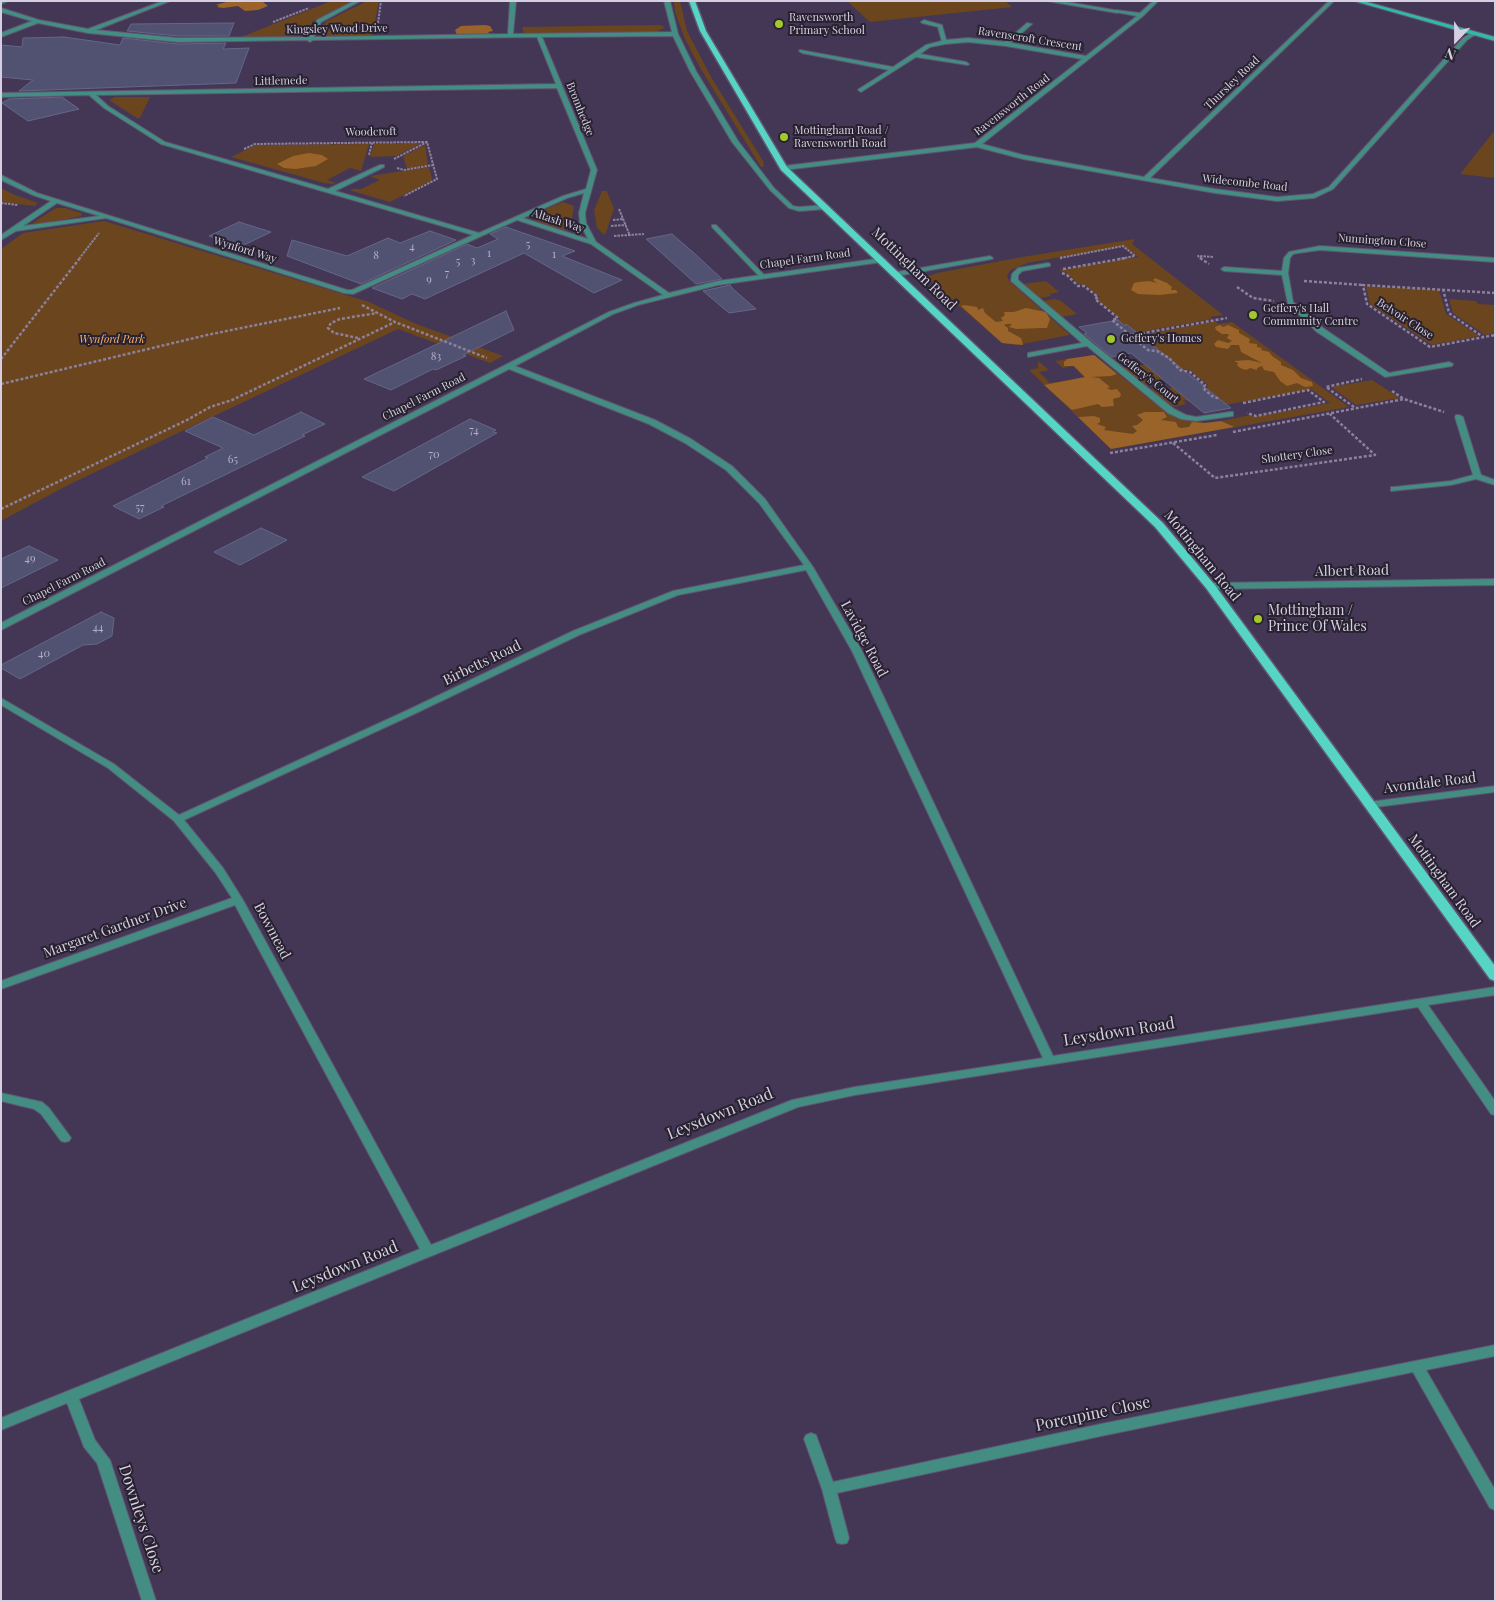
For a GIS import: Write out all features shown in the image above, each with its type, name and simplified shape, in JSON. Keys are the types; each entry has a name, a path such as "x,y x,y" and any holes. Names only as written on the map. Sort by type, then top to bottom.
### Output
{"main road":[{"name":"Mottingham Road","path":"692,1 703,31 784,168 1159,525 1210,586 1495,976"}],"street":[{"path":"1,3 6,1"},
{"path":"88,31 168,1"},
{"path":"310,40 319,21 358,1"},
{"path":"510,37 512,1"},
{"path":"667,1 675,34 734,142 772,188 791,207 826,207"},
{"path":"1049,1 1141,15"},
{"name":"Ravensworth Road","path":"784,168 977,145 1141,15 1156,1"},
{"name":"Thursley Road","path":"1145,179 1332,1"},
{"path":"1356,1 1495,39"},
{"name":"Kingsley Wood Drive","path":"1,10 38,21 88,31 178,40 310,40 675,34"},
{"path":"1,35 38,21"},
{"path":"924,22 940,26 945,42"},
{"path":"1006,44 1029,24"},
{"name":"Widecombe Road","path":"977,145 1023,157 1215,191 1277,199 1298,199 1321,194 1331,188 1464,39 1475,34"},
{"name":"Bromhedge","path":"540,36 594,170 583,209 582,220 593,243 667,295"},
{"name":"Ravenscroft Crescent","path":"860,90 923,48 945,42 968,40 1006,44 1087,58"},
{"path":"802,52 894,69"},
{"path":"914,55 966,64"},
{"name":"Littlemede","path":"1,95 560,86"},
{"path":"91,94 106,107 163,143 480,235 565,197 588,190"},
{"path":"329,191 382,166"},
{"name":"Wynford Way","path":"1,177 24,190 56,201 346,292 354,292 480,235"},
{"path":"1,238 56,201"},
{"path":"14,229 106,217"},
{"name":"Altash Way","path":"517,218 593,243"},
{"path":"714,226 763,277"},
{"name":"Nunnington Close","path":"1285,273 1284,263 1291,253 1320,248 1495,260"},
{"path":"897,274 990,258"},
{"name":"Chapel Farm Road","path":"1,627 611,313 667,295 718,283 882,260"},
{"name":"Geffery's Court","path":"1048,265 1020,269 1015,274 1014,281 1148,394 1176,414 1196,419 1230,414"},
{"path":"1224,268 1285,273 1290,303 1320,330 1388,375 1448,364"},
{"path":"1031,355 1088,344"},
{"name":"Lavidge Road","path":"509,366 652,422 688,441 729,468 762,501 809,566 857,651 1050,1061"},
{"path":"1459,417 1477,476"},
{"path":"1394,489 1451,482 1477,476 1495,483"},
{"name":"Birbetts Road","path":"178,819 411,712 576,633 676,593 809,566"},
{"name":"Albert Road","path":"1210,586 1495,582"},
{"name":"Bowmead","path":"1,701 111,766 178,819 219,870 238,900 428,1252"},
{"name":"Avondale Road","path":"1368,804 1495,790"},
{"name":"Margaret Gardner Drive","path":"1,984 238,900"},
{"name":"Leysdown Road","path":"1,1424 796,1103 855,1091 1495,991"},
{"path":"1421,1003 1495,1111"},
{"path":"1,1097 38,1105 45,1111 65,1138"},
{"name":"Porcupine Close","path":"829,1490 1110,1428 1495,1350"},
{"path":"1417,1366 1495,1504"},
{"name":"Downleys Close","path":"71,1396 89,1443 103,1460 149,1601"},
{"path":"811,1439 829,1490 842,1538"}],"path":[{"path":"378,25 381,1"},
{"path":"272,22 317,5"},
{"path":"382,166 427,142 437,179 384,207"},
{"name":"Woodcroft","path":"220,160 255,144 427,142"},
{"path":"619,209 630,236"},
{"path":"613,220 624,219"},
{"path":"610,226 626,225"},
{"path":"1,359 102,230 93,231"},
{"path":"608,237 644,234"},
{"path":"1060,262 1058,258 1123,246 1135,256 1057,270 1067,275 1078,286 1084,286 1098,297 1094,299 1118,318 1112,320 1148,350 1157,351 1170,359 1180,370 1190,372 1205,385 1203,388 1219,399 1219,402 1223,405"},
{"path":"1298,281 1363,285"},
{"name":"Belvoir Close","path":"1495,293 1363,285 1367,304 1430,347 1495,335"},
{"path":"1443,289 1449,313 1484,337"},
{"path":"1,384 207,335 340,308 345,303 336,306"},
{"path":"358,303 395,322 509,366"},
{"path":"1273,304 1265,306 1280,311"},
{"path":"359,338 334,332 328,328 331,323 340,319 380,313"},
{"path":"1128,336 1227,318"},
{"path":"1,509 187,420 210,407 232,400 395,322"},
{"path":"1434,346 1441,351"},
{"path":"1165,360 1170,359"},
{"path":"1354,407 1326,387 1363,379"},
{"path":"1235,404 1310,390 1324,402 1256,416 1243,410"},
{"path":"1088,456 1404,399 1459,417"},
{"name":"Shottery Close","path":"1172,442 1215,478 1375,455 1329,413"}],"green space":[{"path":"331,1 352,1 313,21 306,33 295,37 239,38"},
{"path":"367,1 379,1 372,36 328,36 321,34 321,29 327,21"},
{"path":"674,1 680,1 687,31 711,77 763,161 764,167 761,167 702,71 685,39 675,12"},
{"path":"847,1 1005,1 1012,7 870,22"},
{"path":"659,25 664,28 656,32 524,34 522,27"},
{"path":"115,97 150,97 140,118 137,118 109,100"},
{"path":"1495,130 1495,178 1460,174"},
{"path":"422,143 396,156 370,157 374,144"},
{"path":"369,144 361,171 350,168 327,180 336,183 333,184 231,157 256,145"},
{"path":"425,145 428,165 407,169 403,156"},
{"path":"429,167 431,181 390,202 350,189 361,189 380,180 370,176"},
{"path":"1,188 38,203 35,206 1,202"},
{"path":"602,191 607,191 614,209 605,235 597,228 594,210"},
{"path":"563,202 574,206 572,219 576,228 573,230 563,230 536,221 533,217 534,214"},
{"path":"56,208 65,208 81,213 82,216 40,224 33,223"},
{"name":"Wynford Park","path":"104,221 369,302 414,323 503,356 490,363 398,329 68,485 1,521 1,249 23,233"},
{"path":"1135,239 1132,244 1223,315 1210,317 1212,319 1135,333 1129,332 1114,320 1120,319 1096,299 1100,297 1085,285 1078,284 1068,274 1059,270 1138,257 1124,246 1027,263 1011,270 1007,275 1009,281 1070,335 1017,345 1002,343 926,277 937,273 1022,257"},
{"path":"1046,281 1059,292 1040,298 1023,284"},
{"path":"1366,286 1439,290 1446,314 1479,336 1432,345 1370,304"},
{"path":"1055,299 1061,301 1077,314 1061,317 1043,301"},
{"path":"1449,299 1476,301 1478,304 1495,305 1495,333 1485,335 1453,313"},
{"path":"1215,321 1218,324 1232,322 1349,407 1111,449 1029,370 1038,368 1038,361 1049,370 1039,372 1050,383 1085,378 1073,366 1063,368 1055,361 1094,355 1164,410 1183,419 1196,422 1211,423 1251,415 1254,417 1330,403 1311,389 1225,405 1221,399 1206,388 1208,388 1206,386 1208,385 1190,370 1182,369 1158,349 1151,350 1137,336"},
{"path":"1147,365 1163,379 1146,386 1124,368"},
{"path":"1372,380 1400,398 1356,405 1331,387"},
{"path":"1161,387 1172,392 1169,388 1173,388 1189,401 1183,400 1186,404 1174,407 1150,389"}],"shaded area":[{"path":"230,1 262,1 268,6 258,10 245,11 238,6 223,8 215,5"},
{"path":"461,26 490,26 493,31 488,32 490,34 457,35 455,30"},
{"path":"309,153 322,155 328,159 316,166 296,169 284,168 277,164 293,156"},
{"path":"1155,278 1167,283 1172,287 1171,290 1176,290 1178,293 1159,295 1138,294 1131,290 1134,283 1149,281 1157,283 1153,280"},
{"path":"961,306 977,307 978,310 983,308 985,313 996,322 1003,321 1001,318 1005,315 1004,312 1014,312 1026,308 1046,312 1050,319 1047,328 1016,329 1009,327 1012,324 1004,325 1008,328 1008,331 1021,338 1023,345 1002,343"},
{"path":"1220,325 1223,327 1228,325 1239,330 1239,333 1250,339 1249,343 1257,344 1257,347 1262,348 1261,350 1269,352 1281,362 1281,365 1293,370 1301,378 1312,382 1313,386 1305,387 1297,383 1287,386 1280,381 1274,372 1264,370 1262,366 1257,368 1257,370 1240,368 1237,365 1238,363 1234,361 1249,360 1262,363 1241,352 1239,345 1231,345 1228,349 1216,347 1214,344 1218,340 1228,343 1232,341 1227,338 1229,334 1222,334 1216,330 1215,327"},
{"path":"1094,355 1117,374 1091,377 1099,378 1111,390 1117,389 1121,394 1120,397 1113,399 1114,406 1102,407 1098,404 1072,410 1044,385 1085,377 1074,366 1064,366 1064,362 1067,359"},
{"path":"1145,412 1164,412 1167,417 1161,420 1176,422 1178,427 1181,428 1189,427 1192,422 1221,421 1234,427 1111,449 1078,417 1094,416 1100,418 1100,422 1097,424 1106,427 1104,430 1133,434 1137,431 1132,426 1137,425 1143,420 1137,415"}],"building":[{"path":"234,23 229,36 178,36 127,31 131,24"},
{"path":"64,37 120,45 123,38 178,44 226,43 223,49 249,48 236,83 19,91 33,80 1,77 1,45 22,47 23,38"},
{"path":"62,97 79,109 28,121 2,103 9,99"},
{"path":"239,222 271,232 242,246 209,236"},
{"path":"506,227 575,251 562,256 622,280 594,293 524,253 425,299 412,294 402,299 372,288 467,244 477,248 498,239 490,234"},
{"path":"430,231 456,240 361,284 287,256 292,240 347,256 388,238 400,243"},
{"path":"672,234 722,279 696,284 646,239"},
{"path":"730,285 756,309 729,313 703,291"},
{"path":"506,311 514,330 463,355 466,356 436,370 433,369 391,390 364,379"},
{"name":"Geffery's Homes","path":"1118,320 1125,326 1126,324 1231,408 1204,413 1131,353 1112,357 1084,334 1087,333 1079,327"},
{"path":"301,412 325,424 302,435 305,436 161,506 164,507 139,519 113,506 208,458 205,457 223,448 185,431 213,417 254,435"},
{"path":"470,419 496,430 493,432 497,433 394,491 362,477"},
{"path":"261,528 287,540 240,565 214,552"},
{"path":"29,546 58,560 1,588 1,559"},
{"path":"101,612 114,618 112,636 97,644 83,645 20,679 1,668 1,665"}],"place":[{"name":"Ravensworth Primary School","path":"779,24"},
{"name":"Mottingham Road / Ravensworth Road","path":"784,137"},
{"name":"Geffery's Hall Community Centre","path":"1253,315"},
{"name":"Geffery's Homes","path":"1111,339"},
{"name":"Mottingham / Prince Of Wales","path":"1258,619"}]}
